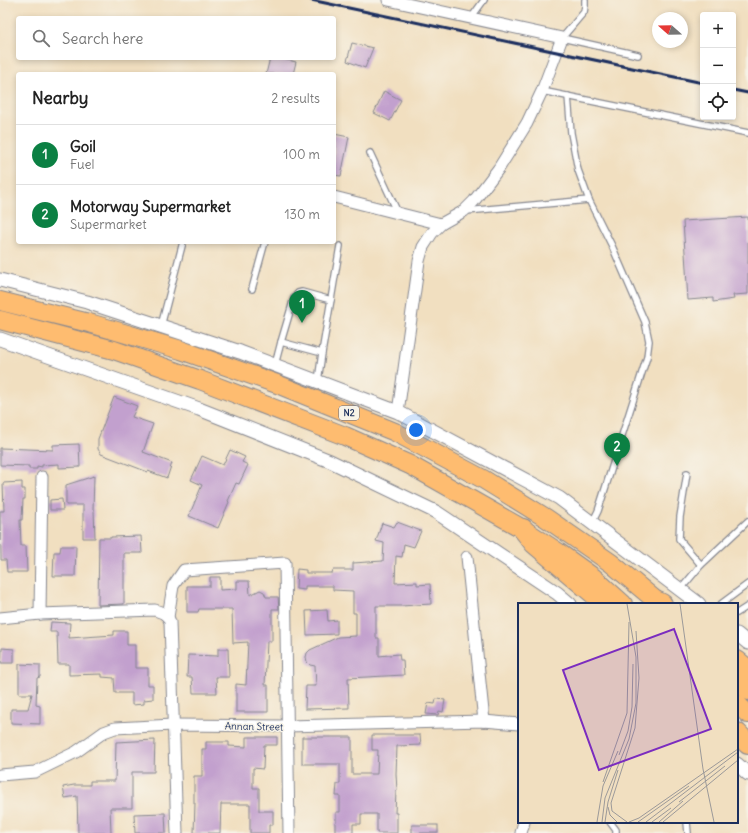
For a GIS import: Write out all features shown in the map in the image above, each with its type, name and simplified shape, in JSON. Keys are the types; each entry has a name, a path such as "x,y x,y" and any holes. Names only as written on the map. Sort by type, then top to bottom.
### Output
{"highway":[{"name":"N2","path":"0,301 93,324 181,350 277,384 395,432 483,479 546,518 611,563 660,603"},
{"name":"N2","path":"0,320 114,350 200,380 344,436 410,465 523,529 592,577 623,603"},
{"path":"523,529 534,543 605,603"},
{"path":"738,664 743,681"},
{"path":"738,705 748,714"},
{"path":"738,734 748,744"}],"street":[{"path":"388,0 562,38 542,91 527,123 499,168 474,201 464,211 441,224 432,233 423,247 419,262 398,412"},
{"path":"336,198 441,224"},
{"path":"0,280 87,302 240,352 398,412 558,498 698,603"},
{"path":"0,339 199,409 330,462 436,512 557,593 569,603"},
{"path":"40,614 42,477"},
{"path":"467,558 484,721"},
{"path":"168,617 173,586 184,570 285,563 289,833"},
{"path":"0,618 40,614 155,610 164,613 168,617 170,622 177,833"},
{"path":"738,635 748,643"},
{"name":"Annan Street","path":"0,775 35,772 76,752 104,732 115,728 173,725 287,726 484,721 518,724"},
{"path":"738,765 748,774"},
{"path":"520,833 524,823"}],"lane":[{"path":"471,18 484,0"},
{"path":"585,0 584,12 562,38 638,55"},
{"path":"542,91 748,133"},
{"path":"568,96 571,133 578,170 589,200 615,253 645,322 649,341 647,357 598,511 592,523"},
{"path":"370,154 398,213"},
{"path":"464,211 589,200"},
{"path":"161,326 182,244"},
{"path":"252,289 264,244"},
{"path":"318,381 340,246"},
{"path":"275,365 294,298 298,293 302,292 331,300"},
{"path":"281,342 322,353"},
{"path":"687,473 680,517 679,539 701,566"},
{"path":"680,590 701,566 748,521"},
{"path":"721,603 748,584"},
{"path":"738,612 748,606"},
{"path":"611,823 616,830 616,833"},
{"path":"687,823 688,833"}],"building":[{"path":"352,43 373,48 365,68 347,61"},
{"path":"270,60 288,60 296,62 294,72 266,72"},
{"path":"384,91 401,100 390,121 374,113"},
{"path":"336,134 349,137 341,176 336,175"},
{"path":"748,217 748,294 733,295 734,299 713,302 713,298 688,300 683,221"},
{"path":"114,397 137,406 132,417 153,424 143,452 172,463 167,478 101,454 98,449 98,439"},
{"path":"79,444 80,467 59,468 59,464 42,465 42,467 37,466 37,469 29,469 29,466 0,465 0,448 53,450 53,445"},
{"path":"230,450 245,457 242,462 248,465 239,484 236,483 218,528 189,516 202,485 191,480 202,456 223,465"},
{"path":"94,476 93,510 95,538 83,538 83,505 66,505 66,485"},
{"path":"22,482 22,489 25,489 25,499 23,499 22,520 20,520 21,546 26,546 27,572 7,572 6,560 1,560 0,511 4,511 3,483"},
{"path":"62,499 63,510 50,510 50,500"},
{"path":"397,522 421,531 414,547 404,544 402,557 396,556 395,583 417,582 417,585 430,584 431,604 376,606 376,638 379,638 379,656 399,654 400,660 403,660 404,675 348,678 349,708 305,709 306,686 316,686 315,666 310,665 307,662 307,653 310,650 338,637 356,636 356,613 353,613 353,591 333,590 333,586 305,586 305,590 296,589 297,569 306,570 306,573 332,573 333,570 353,570 353,563 383,561 384,543 376,541 382,523 394,527"},
{"path":"141,536 142,553 124,553 124,604 98,605 99,538"},
{"path":"61,546 76,546 75,576 53,576 54,552 60,552"},
{"path":"210,577 220,577 220,590 237,589 237,581 249,581 250,595 260,590 264,592 266,597 278,597 279,609 272,609 272,641 267,641 265,685 268,685 268,712 236,712 236,684 246,685 248,642 233,643 232,609 199,609 198,612 187,612 187,586 210,586"},
{"path":"327,610 328,621 337,620 337,634 307,635 306,611"},
{"path":"51,622 70,623 69,638 114,635 114,631 127,631 127,645 135,645 135,668 148,668 148,685 153,685 153,699 144,700 144,704 132,705 132,693 115,693 114,678 102,677 102,674 69,675 69,664 58,664 57,632 50,632"},
{"path":"2,648 14,649 14,663 1,663"},
{"path":"218,649 228,649 229,677 216,677 217,693 193,693 192,677 187,677 188,655 218,656"},
{"path":"19,664 40,665 40,677 37,678 36,705 40,706 40,724 11,723 11,709 28,709 32,694 19,694"},
{"path":"436,699 445,700 443,712 439,711 438,715 426,714 428,703 435,704"},
{"path":"372,735 420,735 421,745 397,746 397,791 395,813 397,813 397,833 377,833 377,814 361,814 361,824 353,824 353,833 336,833 336,812 340,812 340,796 336,796 337,784 340,784 340,764 302,764 302,737 352,737 352,774 377,774 378,750 372,750"},
{"path":"246,737 277,737 277,745 264,745 263,769 253,768 253,788 259,788 259,811 273,811 273,825 269,825 269,833 250,833 250,804 221,804 220,833 194,833 194,776 202,776 202,749 206,749 206,742 229,742 229,746 246,747"},
{"path":"155,740 154,772 132,772 132,808 110,808 111,833 78,833 77,796 65,798 63,787 90,785 90,781 115,781 116,742"},
{"path":"165,813 166,833 135,833 134,814"},
{"path":"412,825 438,825 438,833 412,833"}],"railway":[{"path":"311,0 700,82"},
{"path":"736,91 748,93"}],"place":[{"name":"Goil","path":"302,323"},
{"name":"Motorway Supermarket","path":"617,466"}]}
